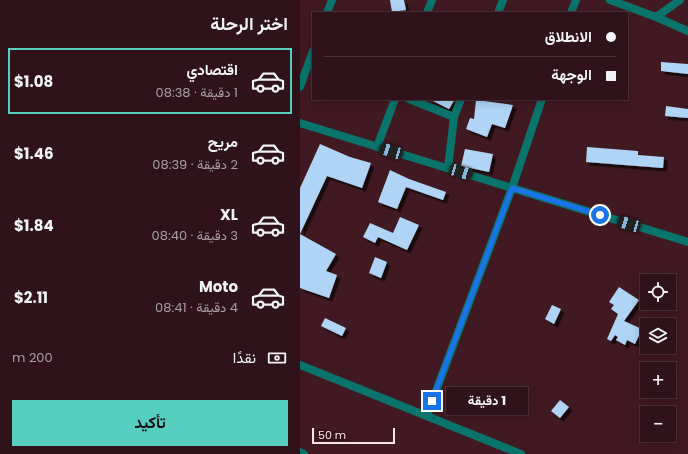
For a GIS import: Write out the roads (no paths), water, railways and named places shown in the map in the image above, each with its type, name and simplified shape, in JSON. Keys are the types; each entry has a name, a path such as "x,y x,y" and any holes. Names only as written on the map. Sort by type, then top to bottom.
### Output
{"street":[{"path":"327,12 332,0"},
{"path":"427,12 432,0"},
{"path":"498,12 503,0"},
{"path":"571,12 576,0"},
{"path":"610,0 688,31"},
{"path":"656,17 680,0"},
{"path":"300,86 311,63"},
{"path":"377,147 395,100"},
{"path":"411,100 454,117"},
{"path":"448,168 454,117 462,100"},
{"path":"427,415 512,188 542,100"},
{"path":"300,123 688,242"},
{"path":"300,365 521,454"},
{"path":"300,452 304,454"}]}
